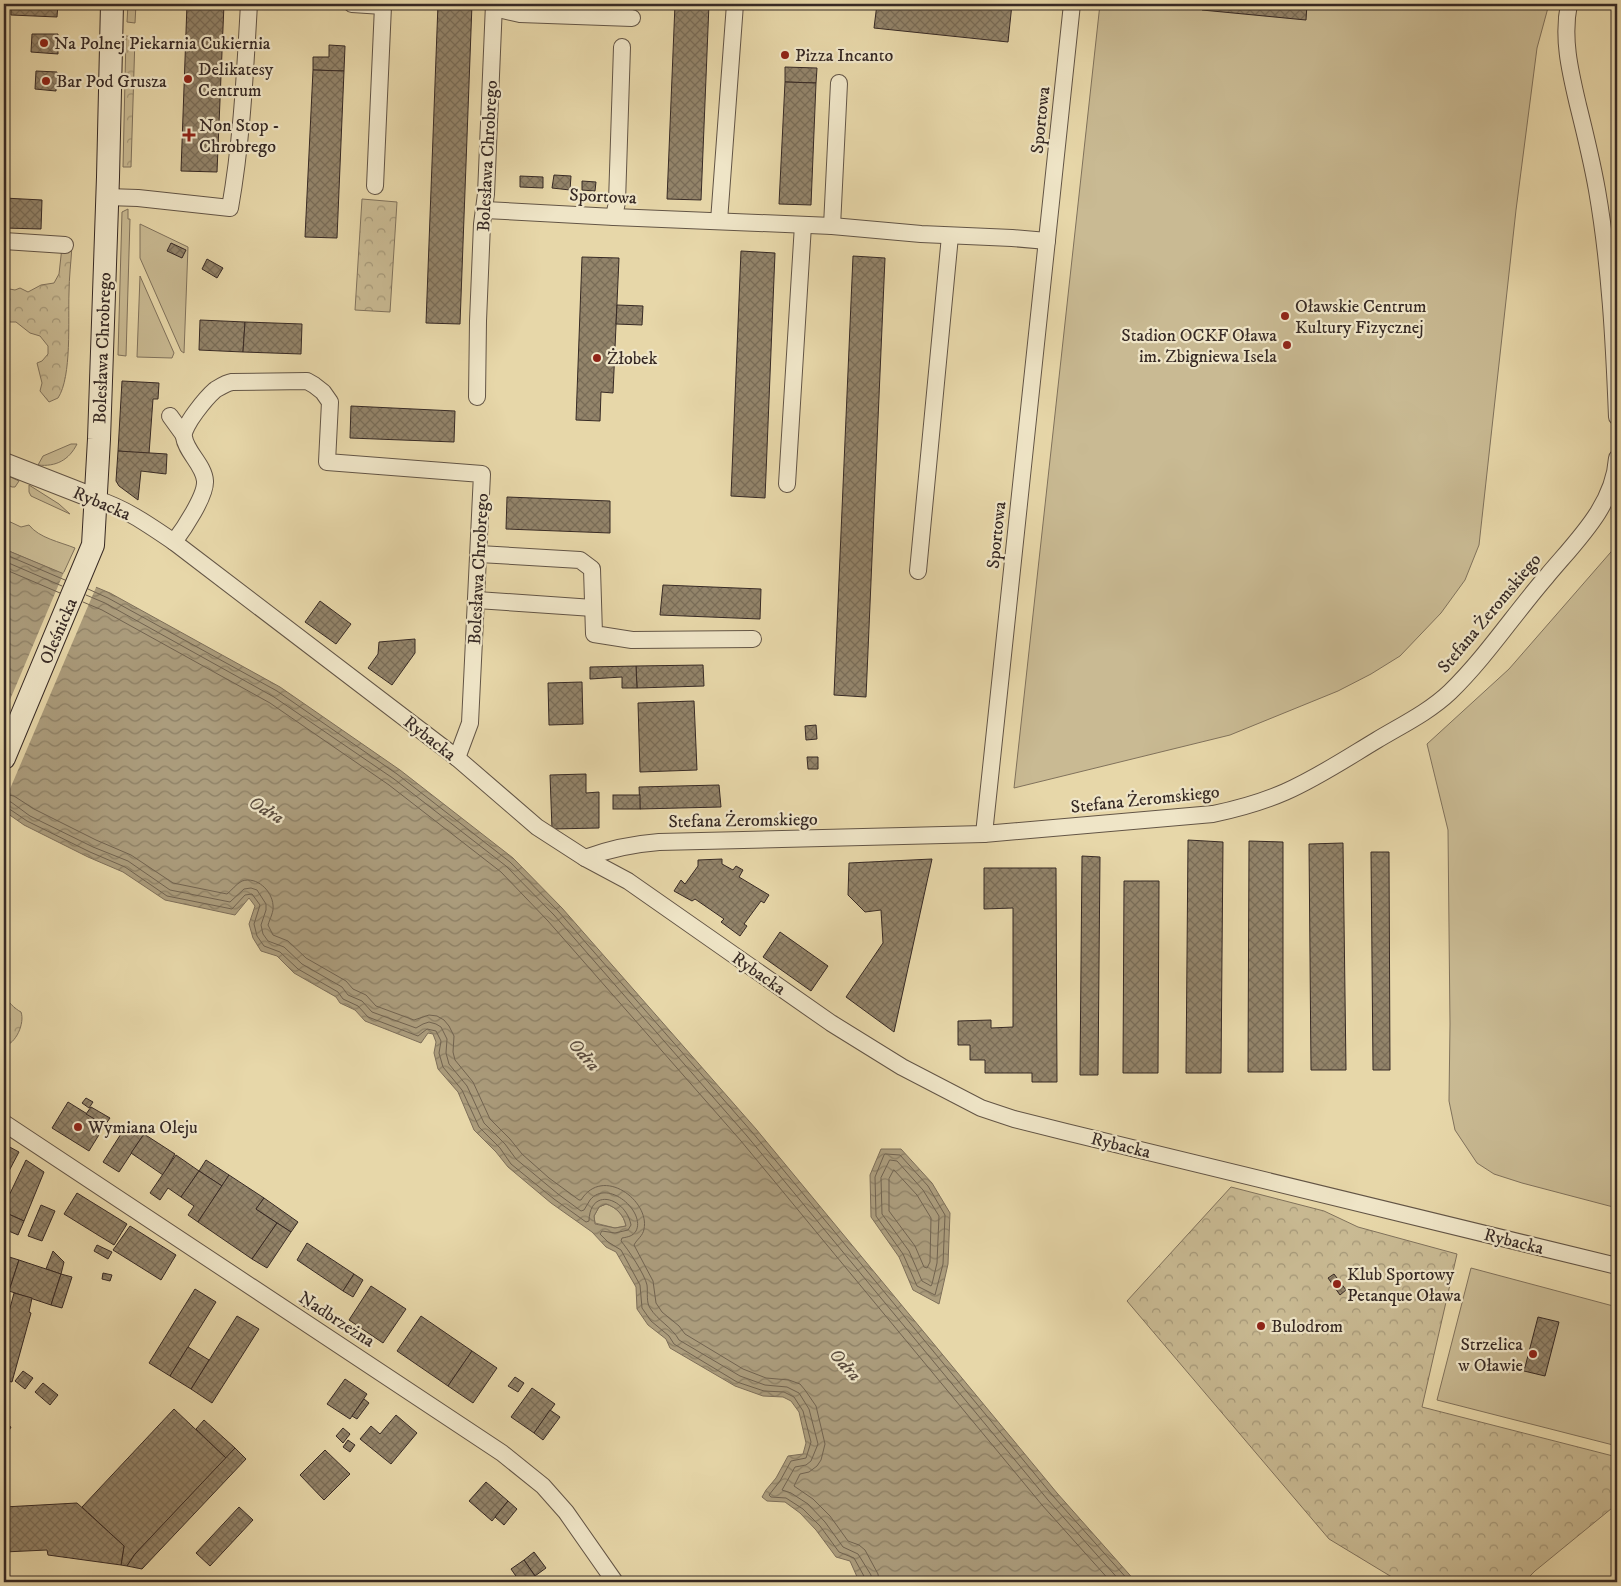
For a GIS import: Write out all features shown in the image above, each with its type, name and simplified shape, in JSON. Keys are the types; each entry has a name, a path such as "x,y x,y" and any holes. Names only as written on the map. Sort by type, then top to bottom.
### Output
{"main road":[{"name":"Bolesława Chrobrego","path":"96,499 112,4"},
{"name":"Oleśnicka","path":"4,758 93,545 96,499"}],"street":[{"path":"107,197 138,198 230,208 244,91 249,4"},
{"path":"352,4 383,6 375,186"},
{"path":"719,221 735,4"},
{"name":"Sportowa","path":"984,834 1072,4"},
{"path":"1569,4 1566,45 1597,189 1607,256 1617,417"},
{"path":"494,6 520,14 632,18"},
{"name":"Bolesława Chrobrego","path":"477,397 478,311 482,224 485,210 494,6"},
{"path":"614,217 617,202 622,47"},
{"path":"832,226 838,83"},
{"name":"Sportowa","path":"485,210 832,226 950,236 1047,241"},
{"path":"787,484 804,225"},
{"path":"918,571 950,236"},
{"path":"4,241 65,245"},
{"name":"Bolesława Chrobrego","path":"183,434 188,422 214,391 226,383 307,381 323,392 330,402 327,462 482,474 470,723 457,758"},
{"path":"170,416 183,434 199,464 205,482 196,506 174,542"},
{"name":"Stefana Żeromskiego","path":"585,858 633,844 659,842 984,834 1213,814 1240,808 1286,791 1332,766 1435,704 1459,681 1592,522 1605,500 1613,481 1617,458"},
{"name":"Rybacka","path":"4,463 111,504 128,512 174,542 457,758 537,827 585,858 628,881 869,1048 902,1068 981,1108 1014,1119 1066,1132 1617,1266"},
{"path":"479,554 580,560 592,569 594,634 632,640 753,640"},
{"path":"477,600 593,608"},
{"name":"Nadbrzeżna","path":"4,1123 502,1453 543,1486 566,1512 616,1582"}],"green space":[{"path":"128,4 136,4 135,23 127,22"},
{"name":"Stadion OCKF Oława im. Zbigniewa Isela","path":"1100,4 1549,4 1537,48 1516,210 1479,545 1465,580 1441,613 1400,656 1338,691 1230,735 1014,788"},
{"path":"126,36 135,37 131,167 123,167"},
{"path":"362,199 397,202 390,312 355,310"},
{"path":"128,209 128,219 130,219 126,356 118,355 122,212"},
{"path":"140,224 188,247 184,353 181,351 140,258"},
{"path":"72,246 65,376 58,398 49,402 40,391 42,383 37,363 42,361 48,354 48,346 40,336 30,333 16,322 9,322 4,327 4,288 15,290 20,288 28,292 41,285 54,283 59,274 62,247"},
{"path":"140,276 174,353 172,358 137,357"},
{"path":"71,444 77,444 66,458 51,465 38,465 43,456"},
{"path":"4,474 19,481 15,487 4,483"},
{"path":"29,485 59,504 70,514 31,496"},
{"path":"4,519 21,527 29,525 38,533 56,542 75,548 63,574 4,549"},
{"path":"1617,545 1617,1208 1494,1174 1477,1163 1455,1130 1449,1101 1448,830 1427,744 1509,669"},
{"path":"4,995 11,1005 21,1012 22,1022 16,1037 4,1046"},
{"path":"1231,1187 1324,1211 1358,1227 1457,1254 1422,1407 1617,1457 1617,1504 1524,1582 1400,1582 1329,1539 1127,1301"},
{"path":"606,1204 619,1212 626,1226 615,1228 595,1223 594,1216 599,1207"},
{"name":"Strzelica w Oławie","path":"1471,1268 1617,1307 1617,1446 1437,1400"}],"water":[{"name":"Odra","path":"4,549 110,593 280,687 400,770 513,858 562,908 756,1129 1057,1493 1136,1582 865,1582 858,1579 850,1561 836,1557 816,1530 800,1513 785,1502 767,1501 762,1497 776,1478 788,1456 803,1454 806,1443 799,1412 791,1401 783,1397 763,1396 735,1386 670,1348 666,1339 648,1325 637,1309 636,1287 616,1252 606,1247 592,1232 551,1203 508,1167 474,1130 458,1092 438,1069 434,1053 436,1042 433,1034 428,1033 421,1043 365,1021 355,1010 340,1003 336,997 294,973 277,956 261,951 253,938 249,924 255,906 249,898 235,915 165,900 123,872 24,825 4,811","holes":["606,1204 610,1205 621,1215 626,1226 615,1228 595,1224 594,1216 599,1207"]},
{"path":"881,1149 901,1149 932,1183 950,1213 948,1264 939,1304 913,1290 899,1257 871,1217 870,1175"}],"pier":[{"path":"64,572 97,585 4,803 4,714"}],"building":[{"path":"11,4 58,4 57,17 11,15"},
{"path":"187,4 224,4 217,172 181,171"},
{"path":"438,4 472,4 460,324 426,323"},
{"path":"675,4 709,4 701,200 667,199"},
{"path":"877,4 1012,4 1008,42 874,28"},
{"path":"1203,4 1307,4 1306,20 1202,10"},
{"name":"Na Polnej Piekarnia Cukiernia","path":"32,34 58,34 58,54 31,52"},
{"path":"329,45 345,46 344,71 313,70 313,57 329,57"},
{"path":"785,67 817,68 816,83 785,82"},
{"path":"313,70 344,71 337,238 305,237"},
{"name":"Bar Pod Grusza","path":"36,71 57,72 56,91 35,89"},
{"path":"785,82 816,83 811,205 779,204"},
{"path":"554,175 571,176 570,190 552,188"},
{"path":"520,176 543,177 543,188 520,187"},
{"path":"582,181 596,182 595,191 582,190"},
{"path":"4,198 42,200 41,229 4,228"},
{"path":"171,243 186,250 182,258 167,251"},
{"path":"741,251 775,253 765,498 731,496"},
{"path":"853,256 885,258 866,697 834,695"},
{"name":"Żłobek","path":"582,257 619,258 613,393 601,392 600,421 576,420"},
{"path":"207,259 223,268 217,278 202,269"},
{"path":"617,305 643,306 642,325 616,324"},
{"path":"200,320 245,322 243,352 199,350"},
{"path":"245,322 302,324 301,354 243,352"},
{"path":"122,381 159,383 158,399 153,399 149,454 118,451"},
{"path":"351,406 455,411 454,442 350,438"},
{"path":"118,451 167,454 166,474 141,471 138,500 119,486 116,481"},
{"path":"507,497 610,501 610,533 506,529"},
{"path":"663,585 761,589 760,619 660,615"},
{"path":"320,601 351,624 336,644 305,622"},
{"path":"415,639 415,653 392,685 368,668 378,654 379,642"},
{"path":"703,665 704,686 637,688 636,666"},
{"path":"636,666 637,688 622,688 622,677 590,679 590,667"},
{"path":"582,682 583,724 549,725 548,683"},
{"path":"694,701 697,770 640,772 638,703"},
{"path":"816,725 817,739 806,740 805,726"},
{"path":"807,757 818,757 818,769 808,769"},
{"path":"586,774 586,793 599,792 599,828 552,829 550,775"},
{"path":"719,785 721,807 640,809 639,787"},
{"path":"613,795 640,795 640,809 613,809"},
{"path":"1188,840 1223,842 1221,1073 1186,1073"},
{"path":"1249,841 1283,842 1283,1072 1248,1072"},
{"path":"1343,843 1346,1070 1311,1070 1309,844"},
{"path":"1371,852 1389,852 1390,1070 1373,1070"},
{"path":"1082,856 1100,857 1098,1075 1080,1075"},
{"path":"722,859 722,864 733,870 736,866 743,870 739,877 769,895 764,903 761,901 744,924 747,926 740,936 721,922 724,919 695,899 692,901 674,891 681,880 685,884 698,866 698,860"},
{"path":"932,859 894,1032 846,997 883,943 881,910 865,912 848,895 849,863"},
{"path":"984,868 1056,868 1057,1082 1032,1082 1032,1073 985,1073 985,1060 970,1060 970,1045 958,1045 958,1021 991,1020 991,1028 1013,1027 1013,908 984,909"},
{"path":"1124,881 1159,881 1158,1073 1123,1073"},
{"path":"780,932 828,966 811,991 763,957"},
{"path":"86,1098 93,1102 89,1108 82,1103"},
{"name":"Wymiana Oleju","path":"68,1102 105,1125 89,1151 52,1128"},
{"path":"91,1107 110,1118 105,1125 86,1114"},
{"path":"128,1123 144,1134 119,1172 103,1162"},
{"path":"144,1134 175,1154 163,1175 131,1153"},
{"path":"4,1144 19,1152 9,1171 4,1169"},
{"path":"176,1155 199,1171 181,1197 168,1188 160,1200 150,1193"},
{"path":"26,1160 44,1172 24,1221 4,1212 4,1206"},
{"path":"206,1160 229,1175 222,1186 199,1171"},
{"path":"4,1169 9,1171 4,1182"},
{"path":"199,1171 222,1186 198,1222 188,1215 194,1206 181,1197"},
{"path":"229,1175 264,1198 256,1209 277,1223 252,1259 198,1222"},
{"path":"77,1193 127,1224 114,1245 64,1214"},
{"path":"264,1198 298,1222 291,1232 256,1209"},
{"path":"41,1205 55,1211 42,1241 28,1236"},
{"path":"4,1212 24,1221 18,1235 4,1229"},
{"path":"277,1223 291,1232 267,1268 252,1259"},
{"path":"130,1226 176,1255 161,1280 113,1250"},
{"path":"307,1243 354,1274 343,1291 297,1260"},
{"path":"97,1245 112,1252 108,1259 94,1251"},
{"path":"53,1251 64,1262 61,1274 46,1269"},
{"path":"6,1256 19,1260 9,1291 4,1291 4,1264"},
{"path":"19,1260 61,1274 51,1305 9,1291"},
{"path":"103,1273 112,1275 110,1281 102,1279"},
{"path":"61,1274 72,1277 62,1308 51,1305"},
{"path":"354,1274 363,1280 353,1297 343,1291"},
{"name":"Klub Sportowy Petanque Oława","path":"1334,1274 1346,1290 1340,1295 1328,1278"},
{"path":"371,1286 406,1309 383,1343 349,1320"},
{"path":"195,1289 216,1302 170,1376 149,1363"},
{"path":"14,1293 32,1298 29,1312 31,1313 12,1382 4,1380 4,1331"},
{"path":"304,1294 318,1303 313,1312 298,1303"},
{"path":"237,1316 259,1329 212,1403 191,1389"},
{"path":"421,1316 472,1351 448,1386 397,1351"},
{"path":"1538,1317 1559,1322 1545,1376 1524,1371"},
{"path":"188,1347 209,1360 191,1389 170,1376"},
{"path":"472,1351 497,1368 473,1403 448,1386"},
{"path":"23,1371 33,1378 25,1389 15,1381"},
{"path":"515,1377 524,1383 518,1392 508,1386"},
{"path":"345,1379 367,1394 350,1419 327,1404"},
{"path":"43,1383 58,1395 50,1405 35,1392"},
{"path":"532,1388 555,1404 534,1433 511,1417"},
{"path":"364,1399 369,1403 357,1419 352,1416"},
{"path":"174,1409 226,1458 135,1554 127,1566 121,1565 124,1546 82,1507"},
{"path":"550,1410 560,1417 543,1440 534,1433"},
{"path":"396,1415 417,1433 391,1464 360,1439 371,1426 380,1434"},
{"path":"204,1420 235,1448 226,1458 196,1429"},
{"path":"4,1423 11,1427 6,1436 4,1435"},
{"path":"343,1428 350,1434 343,1443 336,1436"},
{"path":"348,1440 355,1445 350,1452 343,1447"},
{"path":"235,1448 246,1459 142,1569 127,1566 135,1554"},
{"path":"325,1450 350,1474 324,1500 300,1475"},
{"path":"486,1482 508,1501 492,1521 469,1501"},
{"path":"508,1501 517,1509 504,1525 495,1517"},
{"path":"77,1503 124,1546 121,1565 48,1555 47,1550 4,1552 4,1507"},
{"path":"239,1507 253,1520 210,1566 196,1553"},
{"path":"534,1552 546,1568 535,1576 524,1560"},
{"path":"524,1560 535,1576 526,1582 520,1582 511,1569"}],"place":[{"name":"Na Polnej Piekarnia Cukiernia","path":"44,43"},
{"name":"Pizza Incanto","path":"785,55"},
{"name":"Delikatesy Centrum","path":"188,79"},
{"name":"Bar Pod Grusza","path":"46,81"},
{"name":"Non Stop - Chrobrego","path":"189,135"},
{"name":"Oławskie Centrum Kultury Fizycznej","path":"1285,316"},
{"name":"Stadion OCKF Oława im. Zbigniewa Isela","path":"1287,345"},
{"name":"Żłobek","path":"597,358"},
{"name":"Wymiana Oleju","path":"78,1127"},
{"name":"Klub Sportowy Petanque Oława","path":"1337,1284"},
{"name":"Bulodrom","path":"1261,1326"},
{"name":"Strzelica w Oławie","path":"1533,1354"}]}
